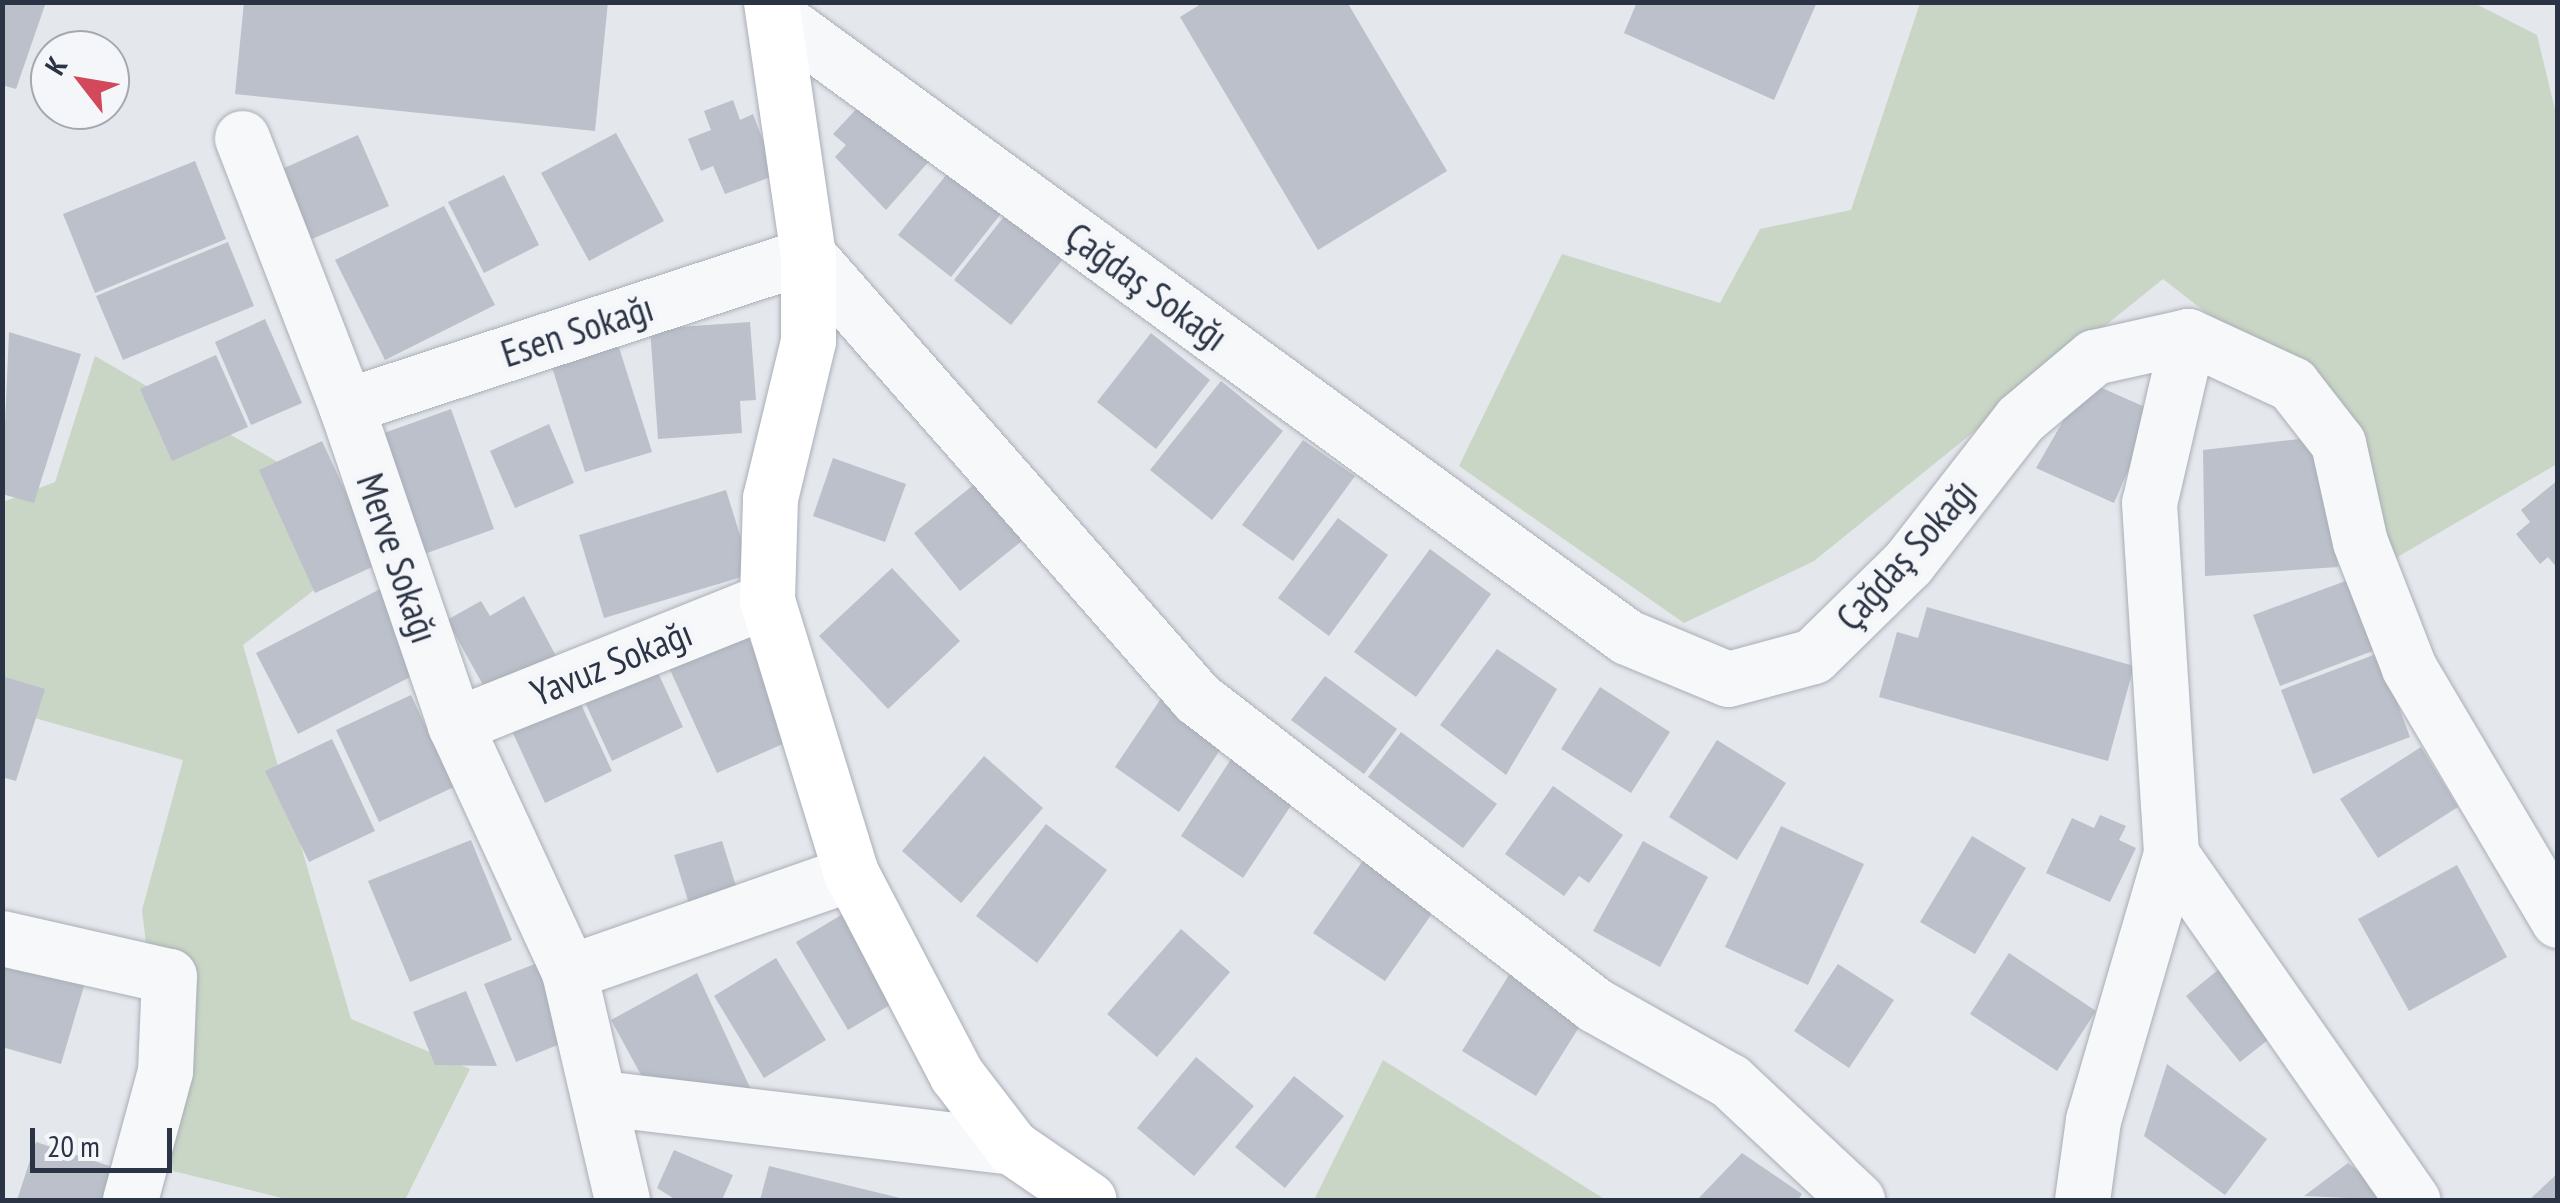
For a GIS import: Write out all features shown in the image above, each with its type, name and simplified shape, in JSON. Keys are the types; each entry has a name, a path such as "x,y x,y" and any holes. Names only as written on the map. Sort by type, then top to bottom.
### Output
{"main road":[{"path":"774,9 808,255 808,341 770,498 767,600 850,872 956,1074 1012,1147 1089,1200"}],"street":[{"name":"Çağdaş Sokağı","path":"774,9 1628,636 1728,679 1813,656 1908,562 2020,418 2094,357 2188,336"},
{"name":"Merve Sokağı","path":"242,138 346,406 454,725 569,972 602,1098 622,1200"},
{"name":"Esen Sokağı","path":"346,406 808,255"},
{"path":"808,255 1198,698 1595,1005 1730,1082 1857,1200"},
{"path":"2082,1200 2107,1064 2172,854 2148,503 2188,336 2292,384 2338,442 2360,542 2409,668 2558,920"},
{"name":"Yavuz Sokağı","path":"454,725 767,600"},
{"path":"2172,854 2412,1200"},
{"path":"569,972 850,872"},
{"path":"2,938 169,976 165,1070 130,1200"},
{"path":"602,1098 1012,1147"}],"green space":[{"path":"1920,3 2474,3 2537,35 2558,122 2557,464 2394,559 2313,396 2163,279 1814,561 1684,623 1459,466 1562,254 1720,303 1760,229 1851,210"},
{"path":"95,356 281,464 318,587 243,645 351,1019 470,1069 405,1200 290,1200 173,1171 142,910 183,760 3,709 3,502 55,482"},
{"path":"1383,1060 1606,1200 1314,1200"}],"building":[{"path":"2,2 46,2 36,30 30,30 30,48 16,89 2,85"},
{"path":"244,2 608,2 595,131 235,94"},
{"path":"1204,2 1347,2 1447,171 1318,250 1180,17"},
{"path":"1637,2 1817,2 1774,100 1624,33"},
{"path":"874,90 939,150 886,210 835,157 846,145 833,134"},
{"path":"733,100 740,120 753,114 776,175 725,194 713,166 701,171 688,139 711,130 704,111"},
{"path":"616,133 664,221 589,261 541,173"},
{"path":"358,135 389,206 312,239 282,169"},
{"path":"195,161 226,239 95,293 63,214"},
{"path":"951,169 1003,211 951,277 898,235"},
{"path":"504,175 539,245 484,273 448,202"},
{"path":"444,206 495,305 385,360 335,260"},
{"path":"1006,214 1063,259 1011,325 954,280"},
{"path":"228,242 254,306 123,360 96,296"},
{"path":"265,319 302,403 251,425 215,342"},
{"path":"750,322 756,400 740,401 742,433 658,439 650,329"},
{"path":"9,332 81,354 34,503 2,494"},
{"path":"1151,333 1210,380 1156,449 1097,402"},
{"path":"617,341 652,452 585,472 550,361"},
{"path":"216,355 248,427 172,461 140,389"},
{"path":"1221,381 1283,431 1212,520 1150,470"},
{"path":"2086,381 2154,411 2114,503 2036,468"},
{"path":"451,409 494,529 416,557 373,437"},
{"path":"549,424 574,483 515,508 490,451"},
{"path":"2299,439 2320,451 2338,567 2205,576 2203,450"},
{"path":"1303,440 1355,476 1293,561 1242,525"},
{"path":"322,441 379,564 315,593 259,470"},
{"path":"833,458 906,484 885,542 813,516"},
{"path":"993,469 1039,527 960,591 914,533"},
{"path":"2558,480 2558,569 2548,557 2540,564 2516,534 2530,522 2521,510"},
{"path":"726,490 752,574 604,618 579,535"},
{"path":"1338,518 1388,555 1329,636 1278,598"},
{"path":"1430,549 1491,594 1416,697 1354,652"},
{"path":"892,568 960,641 888,709 819,636"},
{"path":"2351,579 2378,649 2280,686 2253,615"},
{"path":"384,587 426,669 298,734 256,653"},
{"path":"524,596 556,656 488,694 447,620 481,601 490,616"},
{"path":"1927,607 2134,666 2108,761 1879,697 1897,632 1918,638"},
{"path":"738,615 794,739 717,773 661,650"},
{"path":"1497,649 1557,689 1506,775 1440,725"},
{"path":"648,651 683,727 612,761 577,685"},
{"path":"2379,653 2410,737 2313,774 2281,690"},
{"path":"2,676 45,689 16,781 2,777"},
{"path":"1325,676 1397,729 1364,774 1291,720"},
{"path":"573,687 612,771 545,803 506,718"},
{"path":"1600,687 1670,732 1631,793 1561,749"},
{"path":"411,695 454,787 379,822 336,730"},
{"path":"1162,697 1226,741 1179,812 1115,767"},
{"path":"1401,732 1497,804 1463,848 1368,777"},
{"path":"332,739 375,831 309,862 265,771"},
{"path":"1717,740 1786,783 1737,860 1669,817"},
{"path":"2421,747 2458,807 2378,858 2340,799"},
{"path":"1235,753 1298,795 1243,878 1181,836"},
{"path":"984,756 1043,808 961,903 902,851"},
{"path":"1553,786 1623,835 1589,883 1579,876 1564,896 1505,854"},
{"path":"2100,815 2126,826 2119,840 2136,848 2110,902 2046,873 2072,818 2094,828"},
{"path":"1046,824 1107,870 1037,963 976,916"},
{"path":"1781,826 1864,864 1808,985 1725,947"},
{"path":"1972,836 2026,868 1975,954 1920,922"},
{"path":"471,840 512,940 410,982 368,881"},
{"path":"722,841 741,902 693,917 674,855"},
{"path":"1643,841 1708,877 1660,967 1593,931"},
{"path":"1373,846 1445,895 1385,981 1313,933"},
{"path":"2457,865 2507,957 2409,1011 2358,919"},
{"path":"858,905 910,993 848,1030 796,942"},
{"path":"1181,929 1230,972 1157,1057 1107,1014"},
{"path":"2,945 89,969 61,1064 2,1047"},
{"path":"2009,953 2096,1011 2057,1071 1970,1014"},
{"path":"2234,957 2288,1024 2240,1062 2186,996"},
{"path":"776,958 826,1040 764,1078 714,996"},
{"path":"540,962 572,1039 516,1062 484,984"},
{"path":"1838,964 1894,1000 1849,1068 1794,1031"},
{"path":"1512,970 1586,1016 1536,1096 1462,1051"},
{"path":"697,973 758,1105 652,1095 611,1020"},
{"path":"466,991 497,1066 435,1065 413,1012"},
{"path":"1196,1057 1254,1106 1194,1176 1137,1128"},
{"path":"2167,1064 2267,1139 2225,1195 2144,1136"},
{"path":"1294,1076 1344,1116 1285,1188 1235,1147"},
{"path":"36,1142 131,1173 122,1200 17,1200"},
{"path":"674,1150 733,1175 722,1200 676,1200 657,1188"},
{"path":"1742,1153 1802,1194 1798,1200 1697,1200"},
{"path":"2348,1163 2394,1200 2304,1196"},
{"path":"769,1166 904,1199 904,1200 760,1200"},
{"path":"2558,1173 2558,1200 2529,1200"}]}
